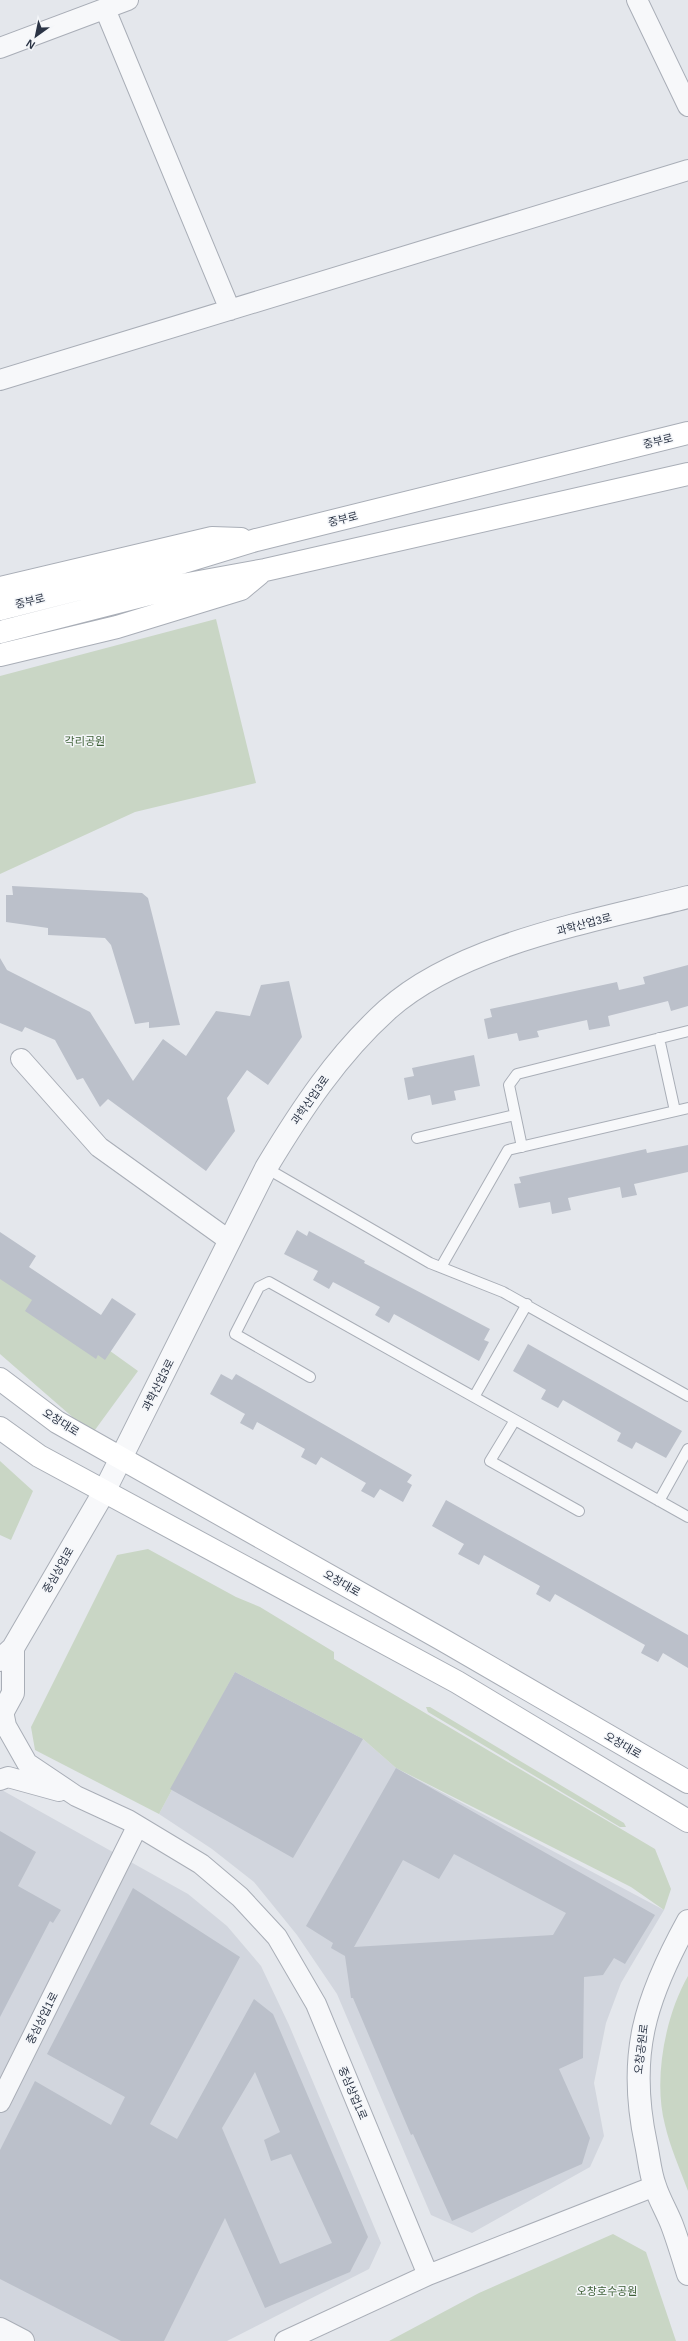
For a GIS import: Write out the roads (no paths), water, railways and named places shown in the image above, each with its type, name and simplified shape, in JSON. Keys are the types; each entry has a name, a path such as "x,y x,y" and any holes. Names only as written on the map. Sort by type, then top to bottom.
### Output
{"main road":[{"name":"중부로","path":"0,609 174,565 256,540 688,433"},
{"name":"중부로","path":"0,632 188,584 265,570 688,474"},
{"path":"0,588 212,538 256,540"},
{"path":"0,655 117,627 241,589 265,570"},
{"name":"오창대로","path":"0,1378 57,1422 121,1457 688,1782"},
{"path":"0,1428 39,1456 457,1682 688,1821"}],"street":[{"path":"0,48 128,0"},
{"path":"637,0 688,106"},
{"path":"105,9 230,310"},
{"path":"0,380 688,170"},
{"name":"과학산업3로","path":"104,1492 266,1168 296,1119 335,1064 388,1009 423,984 487,952 534,937 688,897"},
{"path":"21,1059 99,1146 230,1241"},
{"name":"중심상업로","path":"1,1714 13,1692 7,1654 104,1492"},
{"path":"1,1714 6,1726 27,1762 76,1796"},
{"path":"0,1780 8,1777 76,1796"},
{"name":"중심상업1로","path":"76,1796 128,1820 137,1827 201,1864 240,1897 277,1938 316,2004 428,2275"},
{"name":"중심상업1로","path":"0,2102 137,1827"},
{"name":"오창공원로","path":"688,1921 656,1984 646,2012 640,2042 638,2079 640,2107 655,2186 672,2225 688,2274"},
{"path":"285,2341 428,2275 655,2186"},
{"path":"0,2329 23,2341"}],"lane":[{"path":"522,1147 509,1085 517,1074 688,1031"},
{"path":"659,1038 675,1111"},
{"path":"442,1267 508,1150 688,1108"},
{"path":"417,1138 515,1115"},
{"path":"266,1168 430,1263 503,1292 527,1304 688,1396"},
{"path":"310,1377 235,1334 259,1287 269,1282 688,1517"},
{"path":"474,1397 527,1304"},
{"path":"515,1420 490,1461 579,1510"},
{"path":"659,1501 688,1449"}],"park label":[{"name":"각리공원","path":"85,741"},
{"name":"오창호수공원","path":"607,2291"}]}
